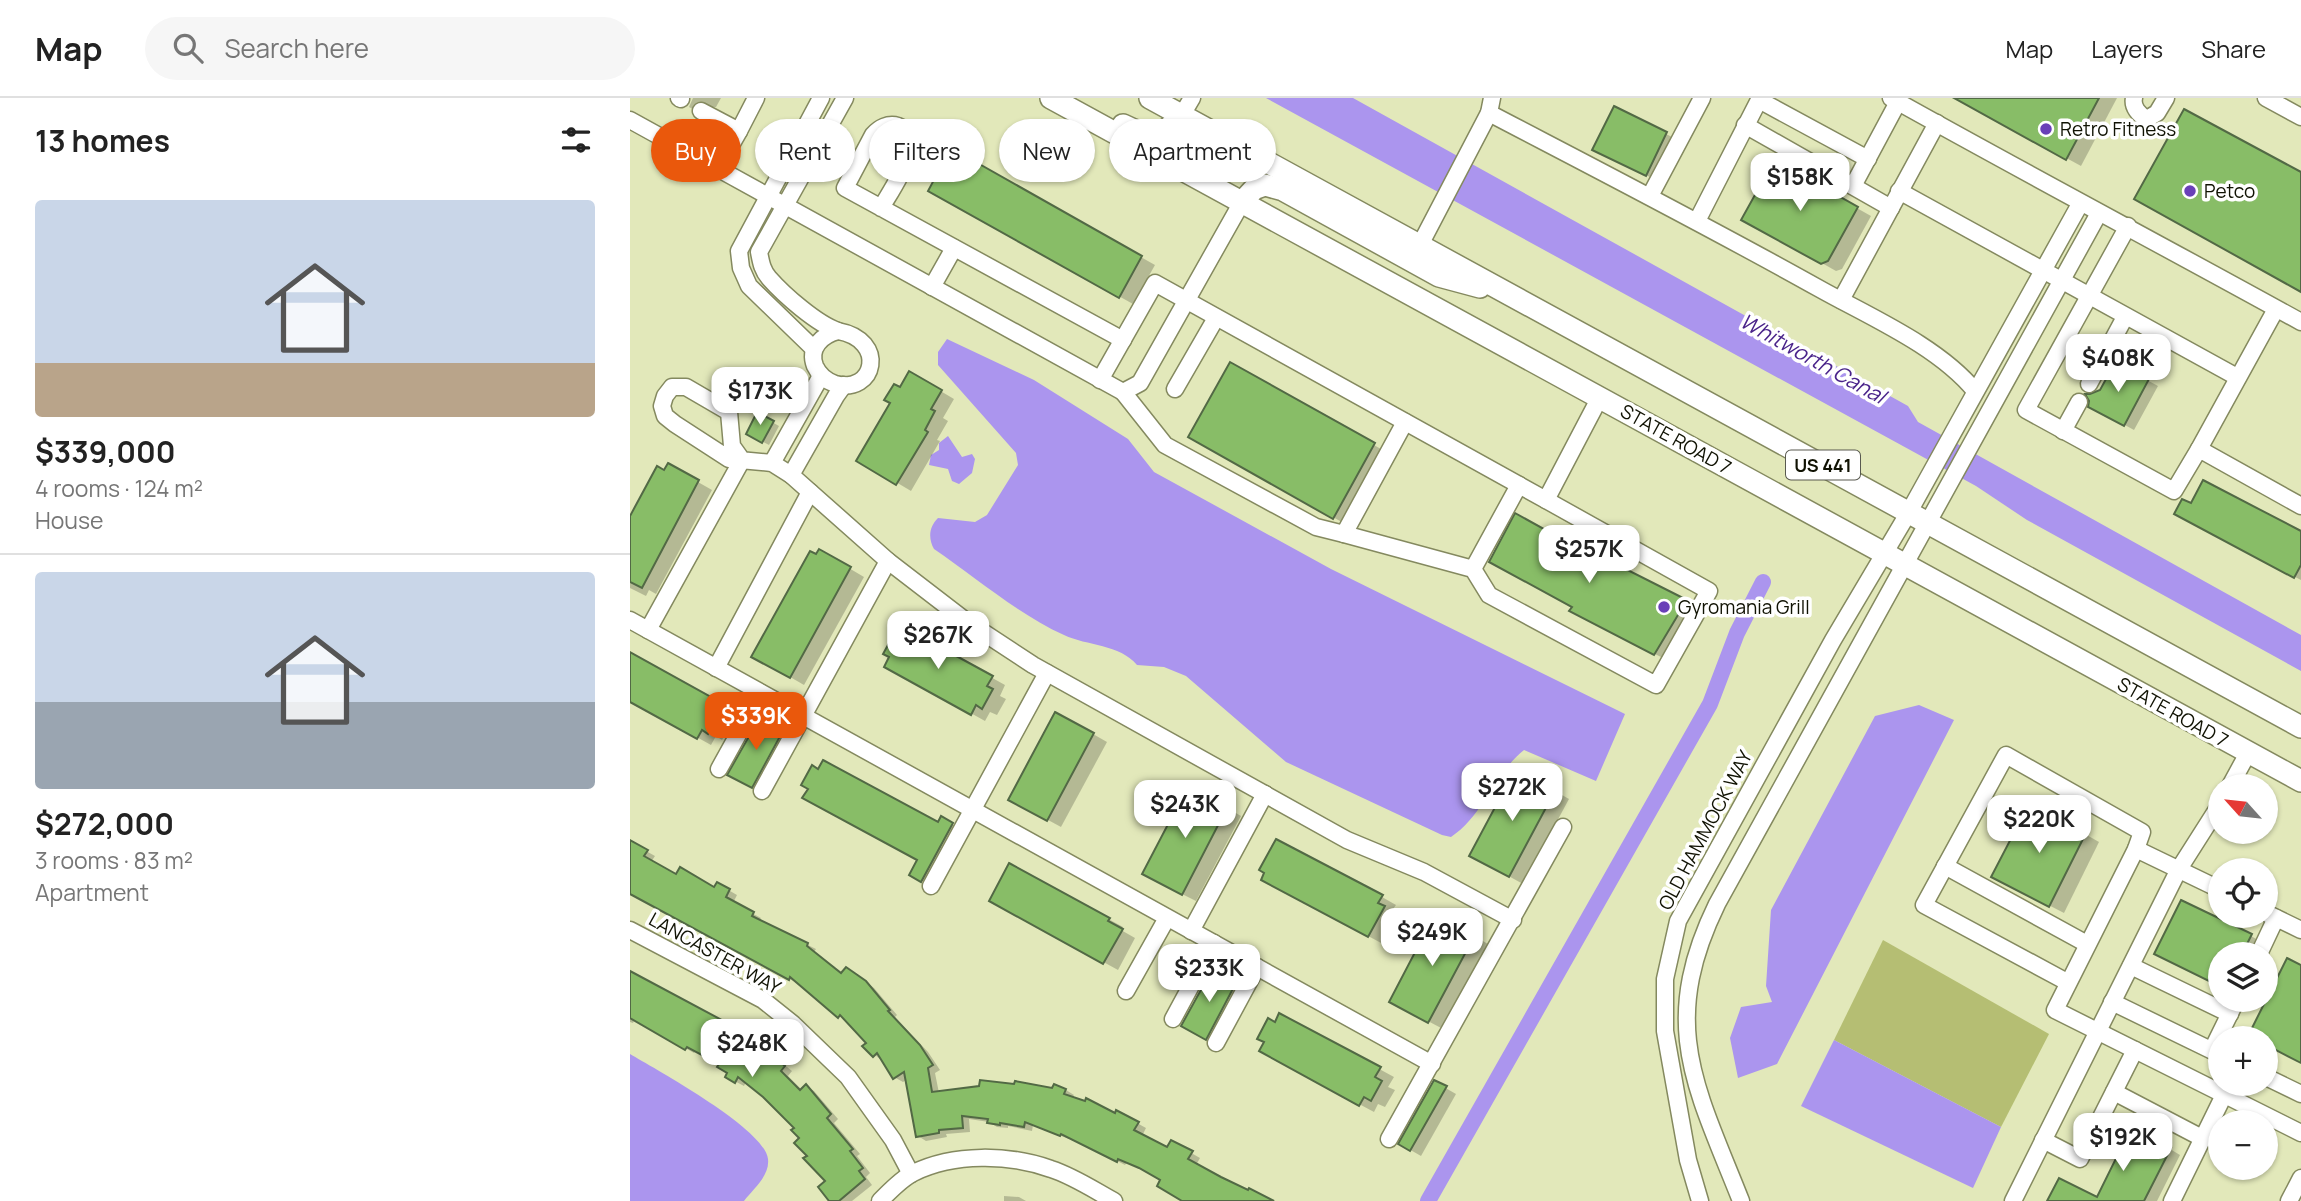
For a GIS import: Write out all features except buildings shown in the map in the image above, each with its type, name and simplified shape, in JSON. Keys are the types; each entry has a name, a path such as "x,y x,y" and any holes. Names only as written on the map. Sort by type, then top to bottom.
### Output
{"main road":[{"path":"1052,98 1097,111 1141,134 1159,135 1168,130 1187,107"},
{"name":"STATE ROAD 7","path":"1052,98 2301,781"},
{"name":"US 441","path":"1150,98 1187,107 1420,245 2301,727"},
{"path":"1242,202 1254,189 1265,185 1283,190 1439,276 1474,286 1500,288"}],"street":[{"path":"741,126 756,98"},
{"path":"814,349 749,286 741,268 739,251 821,98"},
{"path":"838,331 819,340 814,349 816,367 821,376 832,383 857,383 866,375 871,364 863,341 851,333 825,327 815,320 768,277 761,265 759,252 845,98"},
{"path":"1650,196 1702,98"},
{"path":"2134,98 2135,108 2140,116 2147,119 2157,113 2166,98"},
{"path":"2266,98 2301,117"},
{"path":"1697,221 1759,99 1868,159"},
{"path":"1853,186 1895,100 2080,204 2128,226 2301,322"},
{"path":"1420,245 1467,158 1491,105 1912,341 1949,365 1976,391"},
{"path":"701,111 716,119"},
{"path":"630,120 651,131"},
{"path":"1840,300 1937,123"},
{"path":"881,208 912,149 909,135 891,125 873,135 845,188 881,208 954,248 1123,340"},
{"path":"1745,125 1891,208"},
{"path":"741,181 1100,380 1123,392 1164,445 1316,527 1473,569 1489,595 1656,685 1709,590 1155,283 1100,380"},
{"path":"1899,191 2237,377"},
{"path":"1123,392 1140,383 1242,202"},
{"name":"OLD HAMMOCK WAY","path":"1700,1201 1688,1160 1665,1031 1665,979 1672,942 1685,905 1833,640 1909,512 2080,204"},
{"path":"1741,1201 1695,1082 1687,1039 1688,994 1699,944 1717,904 2099,213"},
{"path":"2128,226 2026,410 2063,431 2174,491 2276,309"},
{"path":"932,287 954,248"},
{"path":"2089,384 2125,317"},
{"path":"1175,389 1216,318"},
{"path":"772,463 821,376"},
{"path":"791,475 844,385"},
{"path":"742,460 732,446 729,412 685,387 672,387 662,406 665,416 729,459 772,463 791,475 888,561 966,621 1047,673 1347,840 1424,872 1513,920"},
{"path":"1546,500 1600,397"},
{"path":"2063,431 2079,402"},
{"path":"1344,534 1405,422"},
{"path":"2199,449 2301,506"},
{"path":"648,630 742,460"},
{"path":"1473,569 1519,485"},
{"path":"716,668 810,492"},
{"path":"762,791 888,561"},
{"path":"630,620 1432,1064"},
{"path":"931,886 1047,673"},
{"path":"719,769 761,693"},
{"path":"2236,774 2248,752"},
{"path":"2067,982 1924,905 2006,755 2142,832 2055,1010 2208,1087"},
{"path":"1191,931 1265,794"},
{"path":"2012,1201 2179,869 2208,823"},
{"path":"1389,1139 1563,827"},
{"path":"2136,849 2208,884"},
{"path":"1945,866 2087,944"},
{"path":"1126,991 1167,918"},
{"path":"2278,918 2301,930"},
{"name":"LANCASTER WAY","path":"630,930 763,1000 793,1024 848,1077 893,1140 911,1174"},
{"path":"1173,1019 1214,943"},
{"path":"2131,966 2208,997"},
{"path":"1216,1043 1257,967"},
{"path":"2112,1002 2208,1049"},
{"path":"2043,1140 2080,1159 2135,1050"},
{"path":"2278,1083 2301,1094"},
{"path":"2114,1092 2203,1138"},
{"path":"2172,1201 2224,1096"},
{"path":"2226,1096 2301,1133"},
{"path":"1718,1143 1754,1201"},
{"path":"880,1201 911,1174 957,1160 1006,1159 1053,1169 1114,1201"},
{"path":"2289,1201 2301,1178"}],"green space":[{"path":"1883,940 2049,1034 2001,1127 1834,1040"}],"water":[{"name":"Whitworth Canal","path":"1266,98 1353,98 1908,406 1918,422 2301,635 2301,671 2027,520 1976,486"},
{"path":"947,339 1034,380 1128,439 1154,472 1331,569 1625,714 1596,781 1524,750 1504,771 1472,818 1451,837 1442,835 1286,762 1186,676 1164,667 1137,665 1122,653 1073,639 1013,606 934,549 931,541 931,529 938,518 975,522 987,515 1018,465 1016,453 938,365 938,352"},
{"path":"948,436 962,457 972,454 975,459 972,473 959,484 952,481 948,469 929,465 931,455 939,450 939,443"},
{"path":"1919,705 1954,720 1777,1064 1738,1078 1730,1038 1741,1007 1772,1002 1766,986 1771,910 1875,716"},
{"path":"1834,1040 2001,1127 1973,1188 1801,1106"},
{"path":"630,1054 708,1101 749,1132 762,1147 768,1159 766,1171 744,1201 630,1201"}],"waterway":[{"path":"1428,1201 1710,704 1737,633 1763,582"}],"place":[{"name":"Retro Fitness","path":"2046,129"},
{"name":"Petco","path":"2190,191"},
{"name":"Gyromania Grill","path":"1664,607"}]}
